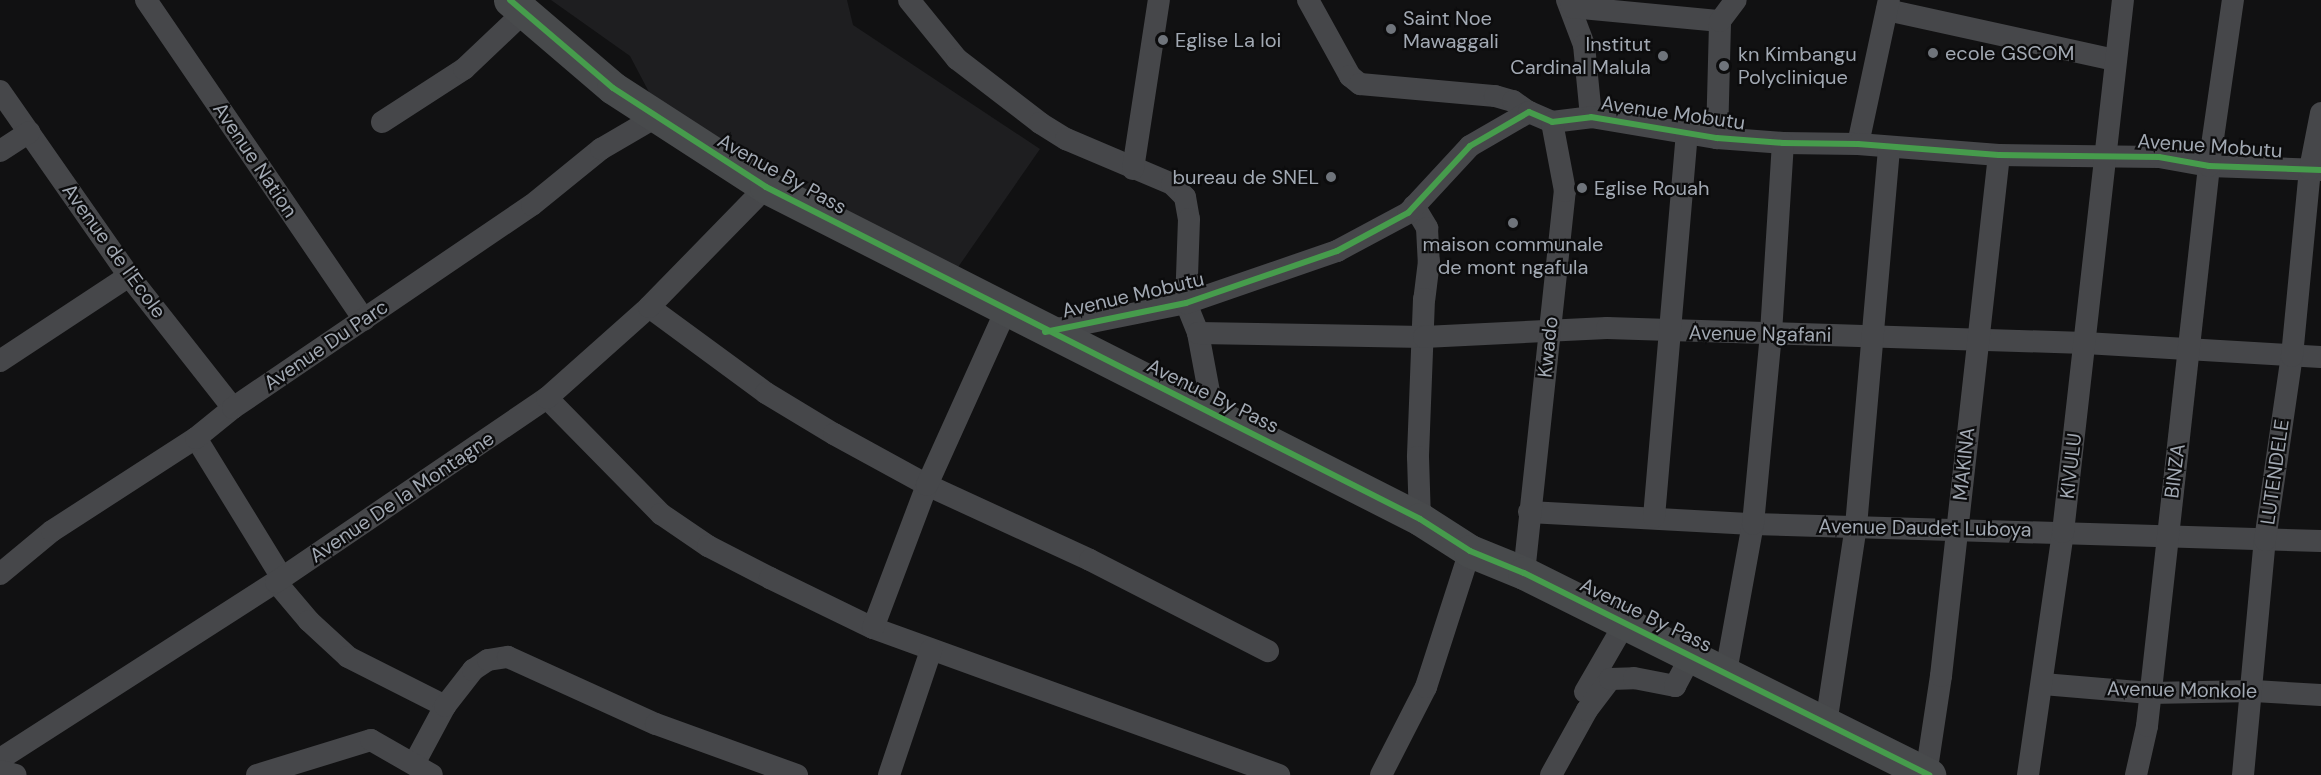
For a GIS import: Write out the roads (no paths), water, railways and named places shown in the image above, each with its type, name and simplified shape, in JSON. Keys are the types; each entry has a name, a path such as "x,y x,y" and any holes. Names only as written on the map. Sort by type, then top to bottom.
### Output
{"highway":[{"name":"Avenue By Pass","path":"517,6 654,118 766,187 1045,332 1213,413 1420,519 1470,551 1524,573 1928,775"}],"street":[{"name":"Avenue Nation","path":"146,0 364,320"},
{"path":"909,0 957,59 1040,123 1133,169 1172,184 1185,197 1189,219 1186,303 1198,333 1213,413"},
{"path":"1133,169 1159,0"},
{"path":"1308,0 1350,76 1360,84 1495,96 1513,101 1529,112 1552,122"},
{"path":"1717,138 1720,21 1736,0"},
{"name":"KIVULU","path":"2028,775 2043,684 2063,532 2123,0"},
{"name":"BINZA","path":"2136,775 2147,726 2209,166 2233,0"},
{"path":"1591,117 1584,45 1569,3 1720,21"},
{"path":"1858,144 1888,5 2115,60"},
{"path":"382,122 464,69 517,6"},
{"name":"Avenue de l'Ecole","path":"0,91 129,276 233,408"},
{"name":"Avenue Mobutu","path":"1045,332 1186,303 1337,251 1414,206 1470,146 1529,112"},
{"name":"LUTENDELE","path":"2243,775 2254,691 2265,540 2292,356 2321,113"},
{"name":"Avenue Mobutu","path":"1552,122 1591,117 1687,134 1783,143 1858,144 2000,155 2159,157 2209,166 2316,170"},
{"name":"Avenue Du Parc","path":"0,574 52,531 196,438 233,408 532,206 601,149 654,118"},
{"name":"Kwado","path":"1524,573 1529,512 1551,333 1564,191 1552,122"},
{"path":"0,151 29,132"},
{"path":"1654,517 1687,134"},
{"path":"1726,672 1753,524 1771,333 1783,143"},
{"path":"1826,724 1856,526 1889,148"},
{"name":"MAKINA","path":"1928,775 1958,528 1976,341 1992,242 2000,155"},
{"name":"Avenue De la Montagne","path":"0,759 279,580 547,398 649,307 766,187"},
{"path":"1414,206 1427,228 1428,250 1418,457 1420,519"},
{"path":"0,361 129,276"},
{"path":"649,307 766,393 927,485 1090,560 1268,651"},
{"path":"873,628 927,485 1006,310"},
{"name":"Avenue Ngafani","path":"1198,333 1424,337 1551,333 1607,328 1669,332 1771,333 2085,344 2190,352 2321,357"},
{"path":"547,398 661,514 708,546 873,628 1279,775"},
{"path":"196,438 279,580 309,621 348,657 445,706"},
{"name":"Avenue Daudet Luboya","path":"1529,512 1753,524 1958,528 2321,541"},
{"path":"1381,775 1426,687 1470,551"},
{"path":"1538,775 1625,623"},
{"path":"889,775 931,650"},
{"path":"1551,775 1587,710 1610,679 1634,678 1675,686 1691,656"},
{"path":"258,775 371,740 424,768 445,706 472,670 488,660 508,657 666,729 797,775"},
{"name":"Avenue Monkole","path":"2043,684 2150,693 2254,691 2321,695"},
{"path":"0,771 16,775"}],"place":[{"name":"Saint Noe Mawaggali","path":"1391,29"},
{"name":"Eglise La loi","path":"1163,40"},
{"name":"ecole GSCOM","path":"1933,53"},
{"name":"Institut Cardinal Malula","path":"1663,56"},
{"name":"kn Kimbangu Polyclinique","path":"1724,66"},
{"name":"bureau de SNEL","path":"1331,177"},
{"name":"Eglise Rouah","path":"1582,188"},
{"name":"maison communale de mont ngafula","path":"1513,223"}]}
